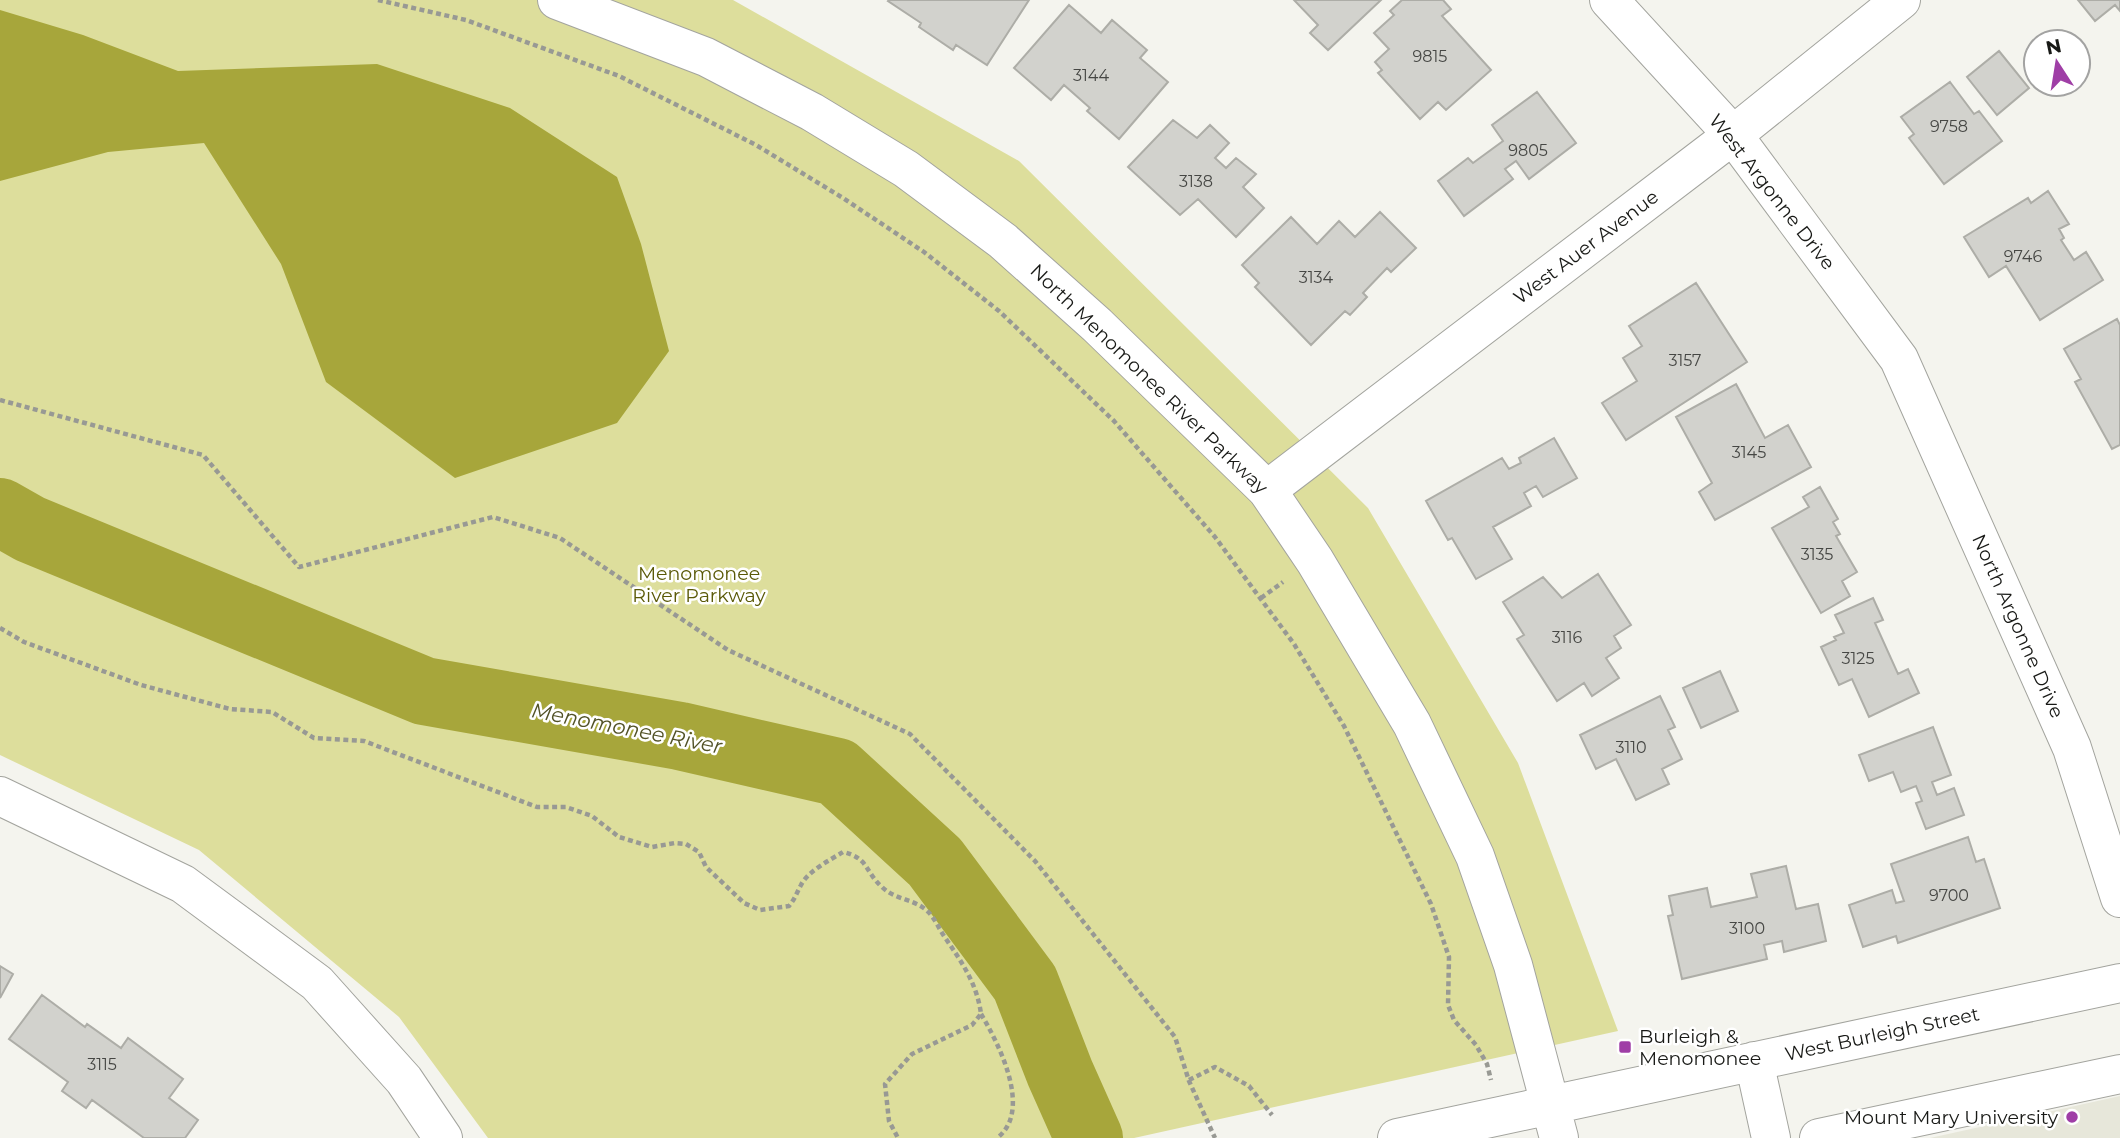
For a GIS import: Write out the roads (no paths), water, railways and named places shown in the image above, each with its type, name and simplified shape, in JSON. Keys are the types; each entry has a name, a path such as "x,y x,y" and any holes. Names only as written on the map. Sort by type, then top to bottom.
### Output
{"street":[{"name":"North Menomonee River Parkway","path":"557,0 706,57 812,112 906,169 1003,241 1097,325 1267,490 1315,561 1412,724 1475,856 1513,965 1555,1122"},
{"name":"West Argonne Drive","path":"1609,0 1733,135 1899,359"},
{"name":"West Auer Avenue","path":"1267,490 1733,135 1901,0"},
{"name":"North Argonne Drive","path":"1899,359 2072,748 2120,898"},
{"path":"0,796 183,884 317,983 404,1080 443,1138"},
{"name":"West Burleigh Street","path":"1397,1138 1555,1122 1754,1061 2120,983"},
{"path":"1754,1061 1771,1138"},
{"path":"1819,1138 2120,1073"}],"waterway":[{"name":"Menomonee River","path":"0,512 30,529 424,691 680,736 837,772 935,862 1025,983 1089,1138"}],"place":[{"name":"Burleigh & Menomonee","path":"1625,1047"},
{"name":"Mount Mary University","path":"2072,1117"}],"park label":[{"name":"Menomonee River Parkway","path":"699,584"}]}
